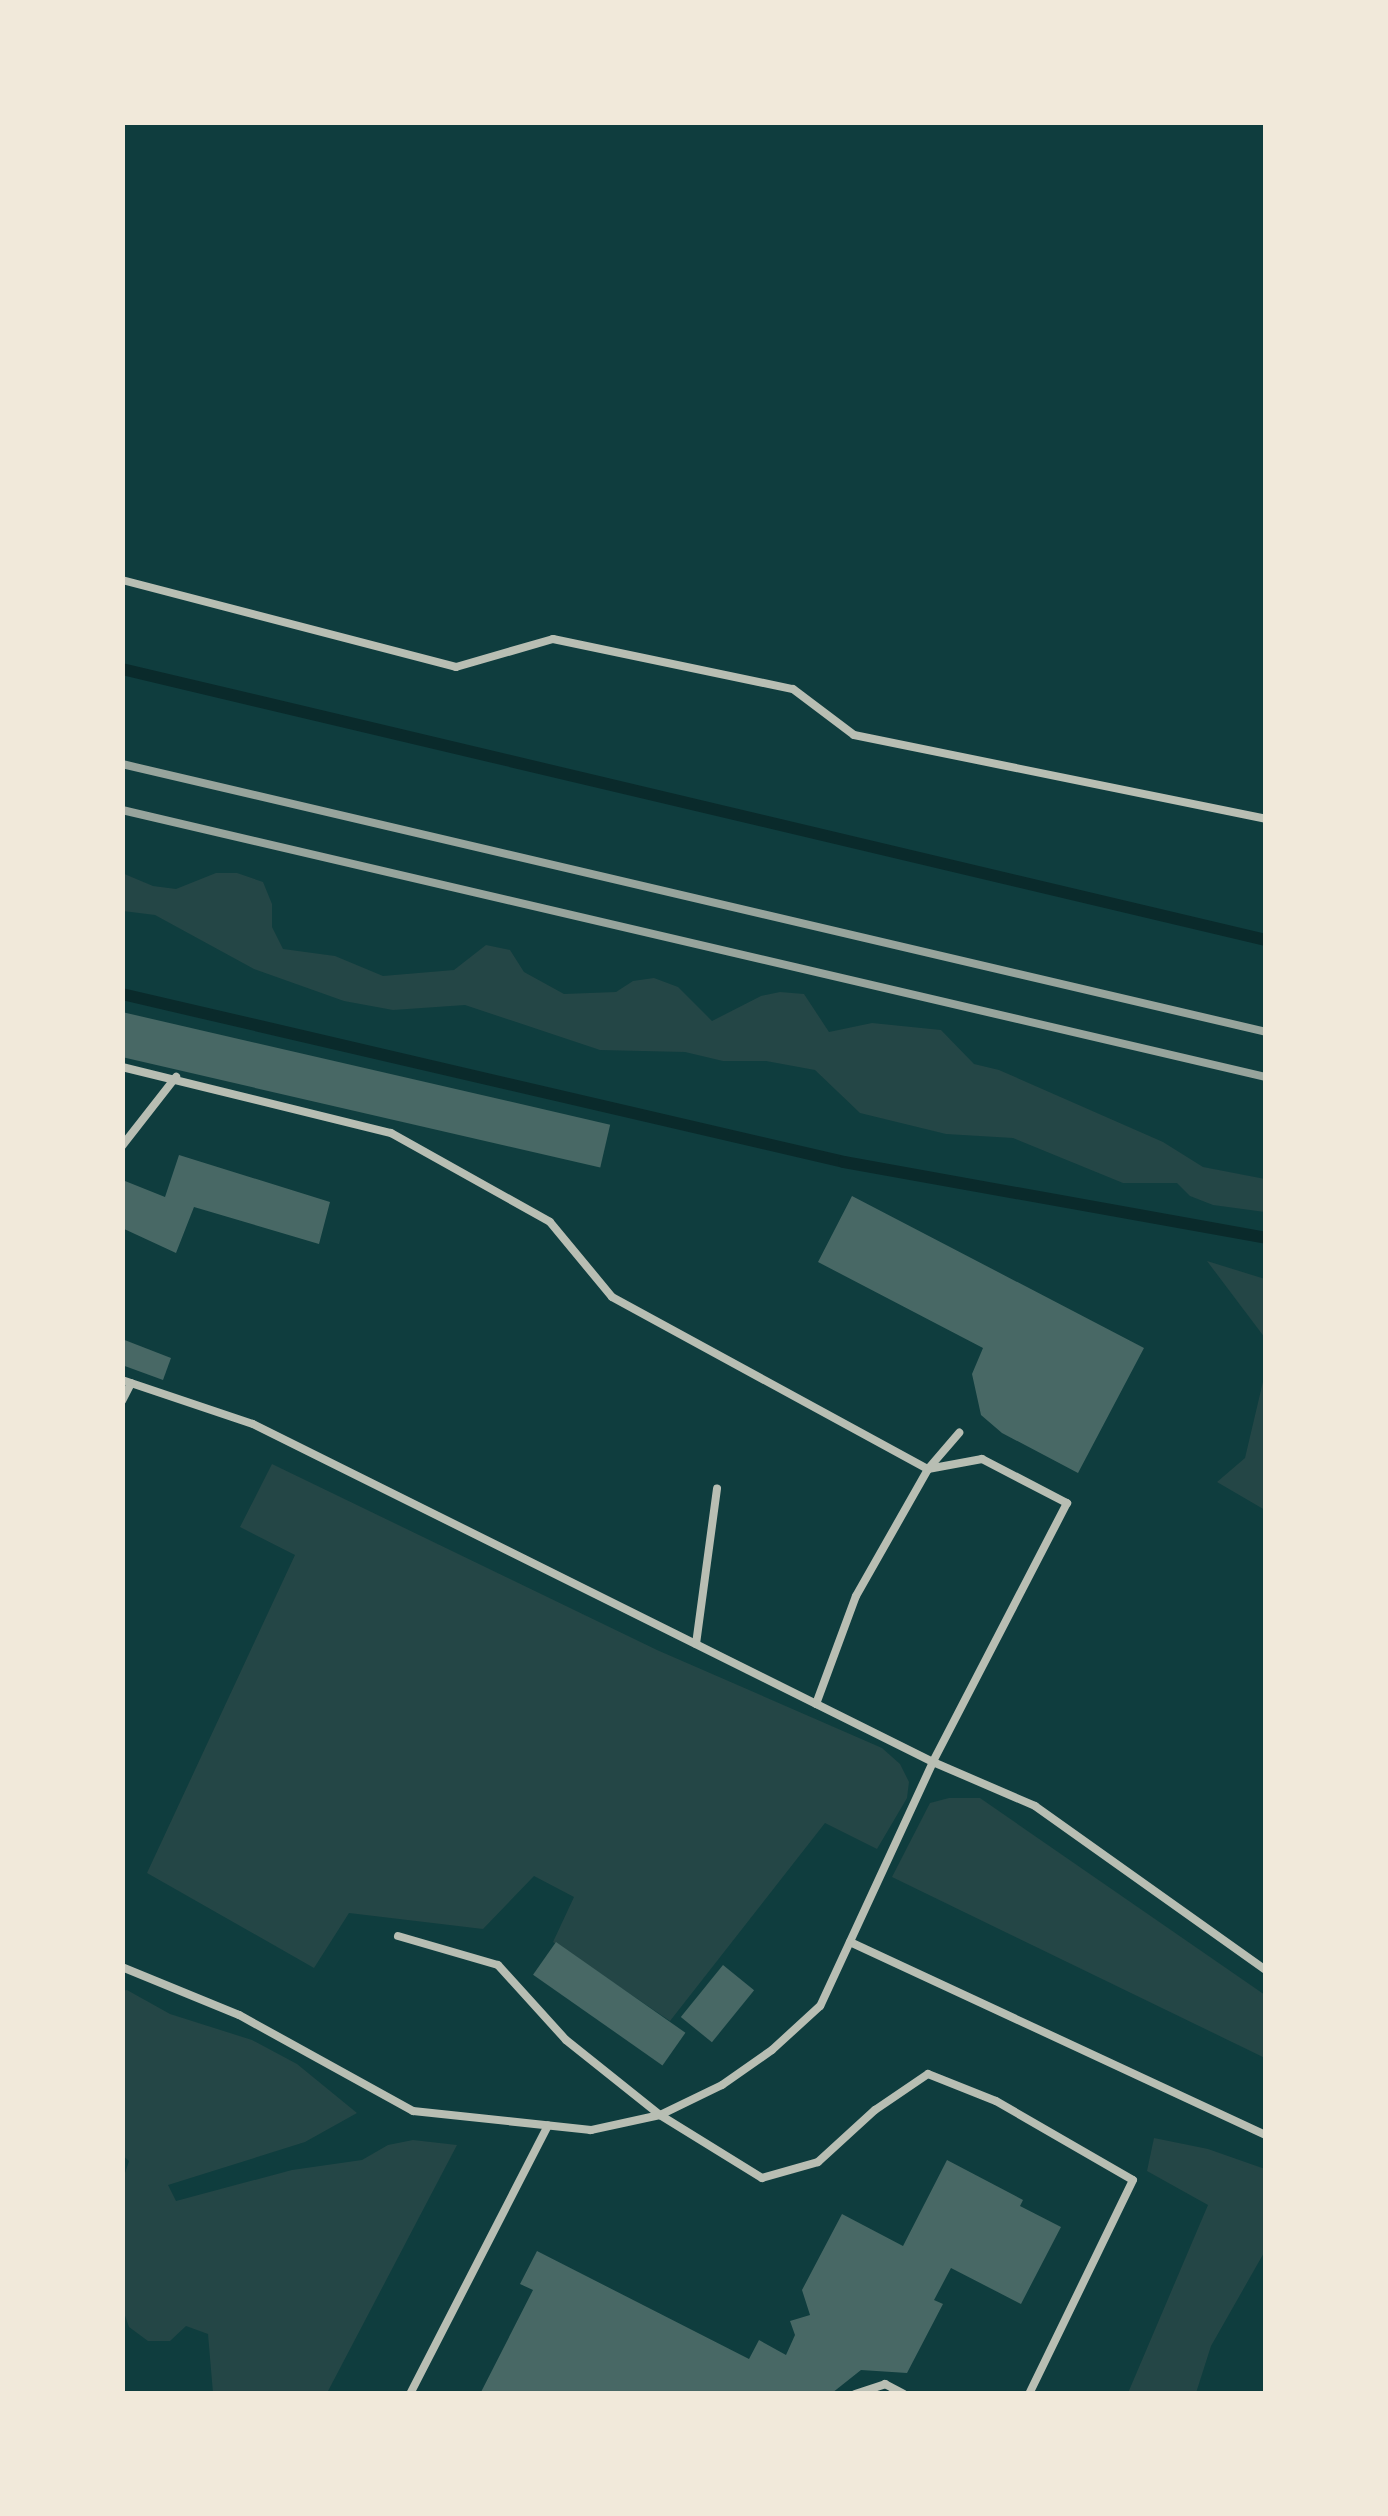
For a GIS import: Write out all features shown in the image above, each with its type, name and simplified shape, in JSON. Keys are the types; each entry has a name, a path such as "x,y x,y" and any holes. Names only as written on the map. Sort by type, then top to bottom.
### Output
{"lane":[{"path":"122,580 456,667 553,639 792,689 854,734 1266,819"},
{"path":"122,1067 176,1077 390,1132 550,1222 612,1297 928,1469 982,1460 1066,1503 932,1762 820,2006 772,2050 722,2085 660,2115 591,2130 413,2111 239,2015 122,1966"},
{"path":"122,1146 176,1077"},
{"path":"122,1401 127,1381 253,1424 932,1762 1035,1806 1266,1970"},
{"path":"816,1704 856,1596 928,1469 960,1433"},
{"path":"696,1644 717,1488"},
{"path":"398,1936 498,1965 566,2040 660,2115 762,2178 818,2162 874,2110 928,2074 996,2101 1133,2180 1029,2394"},
{"path":"850,1942 1266,2135"},
{"path":"410,2394 548,2125"},
{"path":"855,2394 884,2384 904,2394"}],"shaded area":[{"path":"122,873 153,886 176,889 216,873 237,873 263,882 272,904 272,927 283,949 335,956 383,976 454,970 486,945 510,950 524,972 564,994 616,992 633,981 654,978 678,987 712,1021 761,996 780,992 804,994 829,1032 872,1023 941,1030 974,1064 999,1070 1163,1142 1203,1167 1265,1179 1265,1212 1213,1205 1190,1196 1177,1183 1123,1183 1013,1138 946,1134 860,1113 815,1070 766,1061 723,1061 685,1052 600,1050 465,1005 393,1010 344,1001 254,969 155,915 123,911"},
{"path":"1207,1261 1265,1279 1265,1338"},
{"path":"1265,1373 1265,1510 1217,1482 1245,1458"},
{"path":"272,1464 657,1650 882,1748 900,1764 909,1782 907,1798 877,1849 825,1823 670,2021 553,1942 574,1897 534,1876 483,1929 349,1913 314,1968 147,1873 295,1555 240,1527"},
{"path":"949,1798 980,1798 1265,1995 1265,2058 892,1877 930,1803"},
{"path":"127,1990 170,2014 252,2040 297,2064 357,2113 305,2142 168,2185 176,2201 292,2170 362,2160 388,2145 413,2140 457,2145 327,2393 213,2393 208,2334 186,2326 170,2341 148,2341 129,2327 122,2307 122,2182 129,2161 122,2155 122,1991"},
{"path":"1154,2138 1208,2149 1265,2169 1265,2251 1211,2346 1196,2393 1128,2393 1208,2205 1147,2171"}],"building":[{"path":"122,1012 610,1125 600,1168 122,1057"},
{"path":"179,1155 330,1202 319,1244 194,1207 176,1253 122,1228 125,1181 165,1197"},
{"path":"852,1196 1144,1348 1078,1473 1002,1433 981,1415 972,1374 983,1348 818,1262"},
{"path":"122,1339 171,1358 163,1380 122,1365"},
{"path":"556,1942 685,2033 662,2065 533,1975"},
{"path":"723,1965 754,1990 712,2042 681,2017"},
{"path":"947,2160 1023,2200 1020,2206 1061,2227 1021,2304 951,2268 934,2300 943,2304 907,2373 861,2370 832,2393 480,2394 533,2290 520,2284 537,2251 749,2359 759,2340 786,2355 795,2335 790,2321 810,2315 802,2290 842,2214 903,2246"}],"waterway":[{"path":"122,669 1266,940"},
{"path":"122,994 844,1162 1266,1238"}],"railway":[{"path":"122,764 1266,1032"},
{"path":"122,810 1266,1077"}]}
